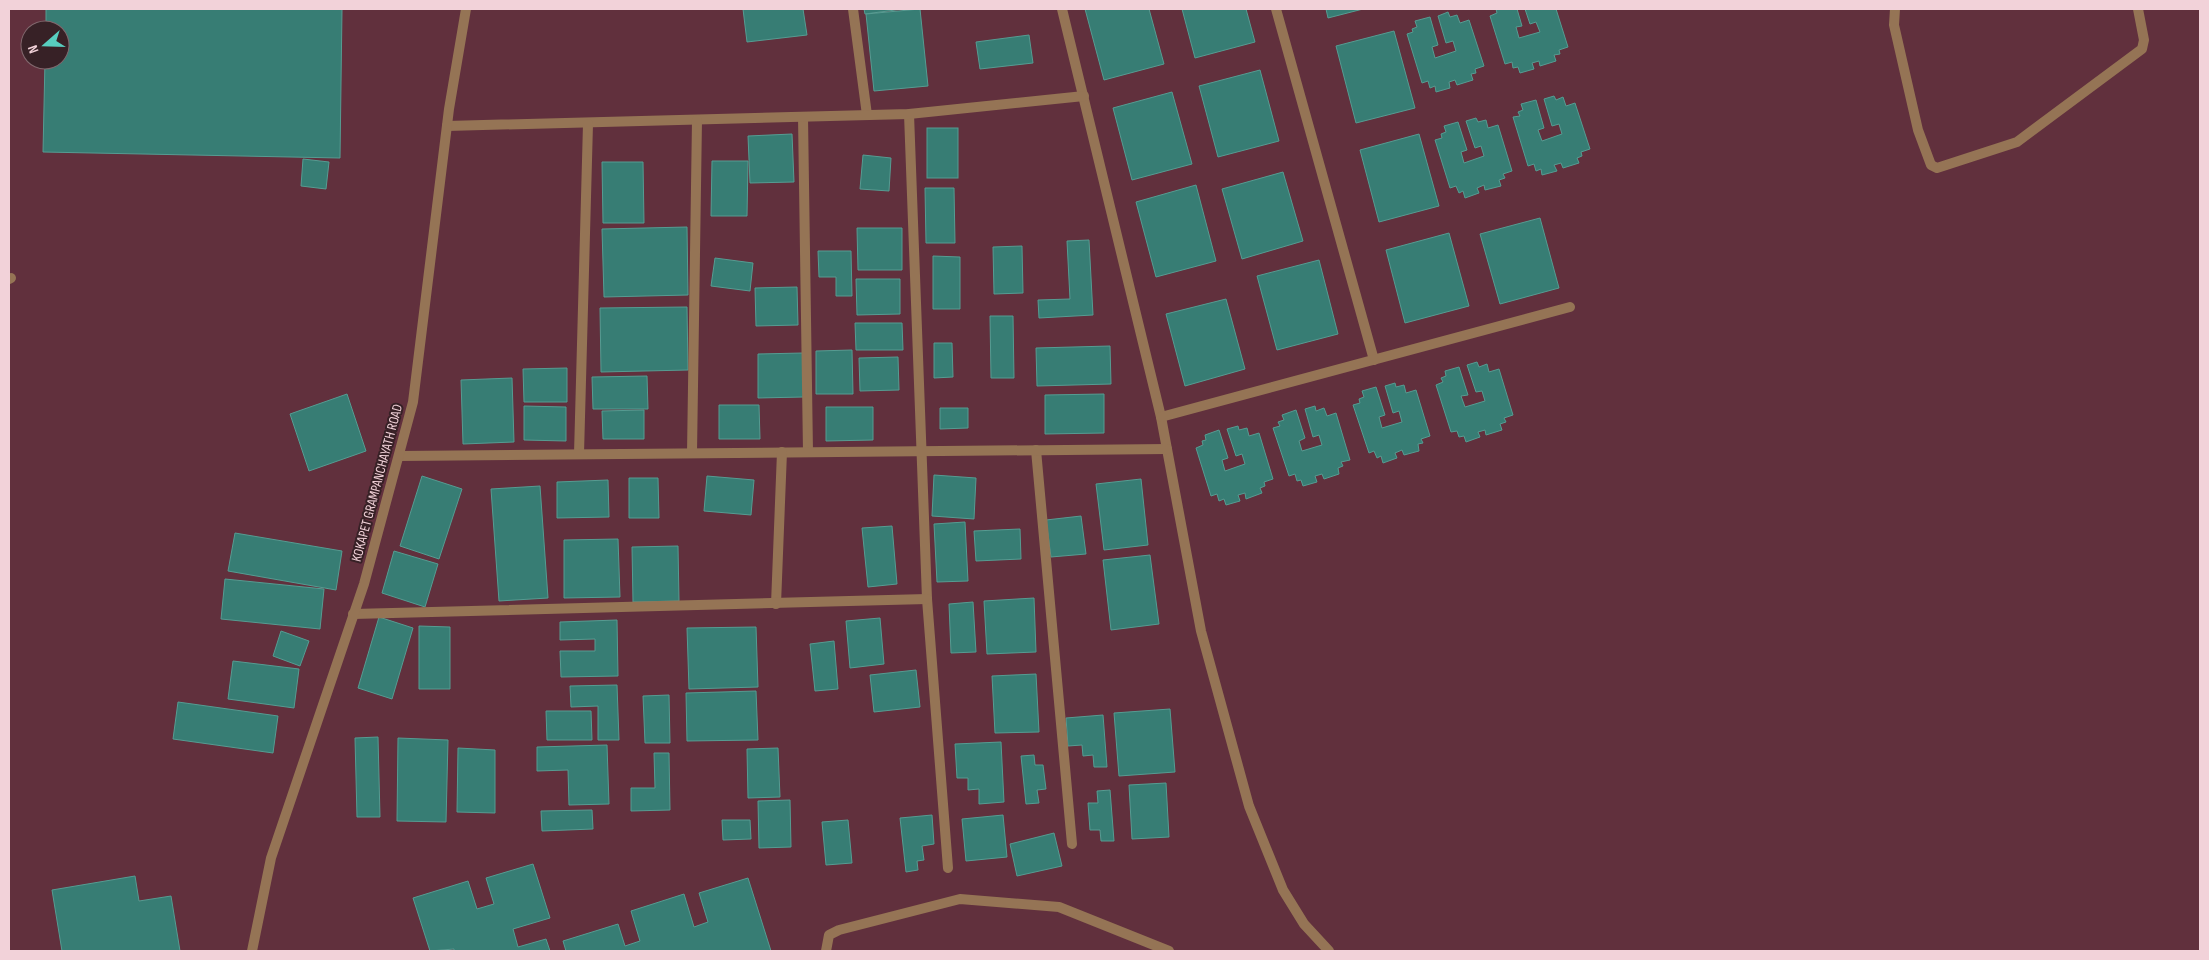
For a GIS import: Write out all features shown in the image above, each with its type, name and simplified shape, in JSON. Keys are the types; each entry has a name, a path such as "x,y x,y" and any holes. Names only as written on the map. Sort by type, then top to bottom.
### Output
{"street":[{"name":"KOKAPET GRAMPANCHAYATH ROAD","path":"252,951 271,858 353,614 413,402 447,126 466,9"},
{"path":"853,9 867,115"},
{"path":"1062,9 1161,417 1201,631 1249,806 1283,890 1304,924 1329,951"},
{"path":"1276,9 1374,360"},
{"path":"1895,9 1894,25 1918,130 1931,165 1937,168 2017,142 2142,49 2144,40 2138,9"},
{"path":"447,126 588,124 909,114 1084,96"},
{"path":"909,114 927,599 948,868"},
{"path":"803,117 808,452"},
{"path":"692,453 697,120"},
{"path":"579,454 588,124"},
{"path":"1161,417 1570,307"},
{"path":"399,456 1167,449"},
{"path":"1036,450 1072,844"},
{"path":"776,604 782,452"},
{"path":"353,614 927,599"},
{"path":"826,951 825,947 829,936 839,930 960,899 1059,907 1169,951"}],"building":[{"path":"46,9 342,9 340,158 43,152 45,70 70,70 70,20 46,20"},
{"path":"743,9 803,9 807,35 747,42"},
{"path":"864,9 903,9 865,14"},
{"path":"920,9 928,86 874,91 866,14"},
{"path":"1085,9 1149,9 1164,64 1104,80"},
{"path":"1182,9 1246,9 1255,42 1195,58"},
{"path":"1326,9 1363,9 1328,18"},
{"path":"1496,9 1517,9 1522,26 1516,27 1519,38 1540,32 1536,22 1530,24 1525,9 1556,9 1568,47 1559,50 1560,54 1554,55 1556,61 1540,66 1539,61 1532,63 1534,69 1520,73 1518,67 1513,68 1512,62 1505,64 1490,16 1497,13"},
{"path":"1448,12 1450,17 1457,15 1460,23 1469,20 1484,66 1475,69 1476,73 1471,74 1473,80 1457,85 1455,80 1449,82 1450,88 1436,92 1435,86 1430,88 1428,81 1422,83 1407,34 1413,32 1412,29 1417,27 1415,21 1430,17 1438,45 1432,47 1435,58 1456,51 1453,41 1446,43 1438,16"},
{"path":"1394,31 1415,108 1356,123 1336,46"},
{"path":"1029,35 1033,63 980,69 976,42"},
{"path":"1260,70 1279,141 1218,157 1199,86"},
{"path":"1172,92 1192,164 1132,180 1113,108"},
{"path":"1554,96 1556,100 1563,97 1566,106 1575,103 1590,149 1581,152 1582,156 1577,158 1579,163 1563,168 1561,163 1554,165 1557,171 1542,175 1541,169 1536,171 1534,164 1528,166 1513,117 1520,116 1518,112 1523,110 1521,104 1536,100 1544,128 1538,130 1542,141 1562,134 1559,124 1552,126 1544,99"},
{"path":"1476,118 1478,122 1486,120 1488,128 1498,125 1512,171 1503,174 1505,178 1499,180 1501,186 1485,190 1484,185 1477,188 1479,193 1465,198 1463,191 1459,193 1456,186 1450,188 1435,140 1442,138 1441,134 1446,132 1444,126 1458,122 1467,150 1461,152 1464,163 1484,156 1481,146 1475,148 1466,121"},
{"path":"927,128 958,128 958,178 927,178"},
{"path":"792,134 794,182 750,183 748,136"},
{"path":"1419,134 1439,206 1379,222 1360,150"},
{"path":"863,155 891,158 889,191 860,189"},
{"path":"303,159 329,162 326,189 301,186"},
{"path":"712,161 748,161 747,216 711,216"},
{"path":"602,162 643,162 644,223 603,223"},
{"path":"1283,172 1303,241 1242,259 1222,189"},
{"path":"1196,185 1216,261 1156,277 1136,202"},
{"path":"925,188 954,188 955,243 926,243"},
{"path":"1540,218 1559,288 1500,304 1480,234"},
{"path":"687,227 688,295 604,297 602,229"},
{"path":"857,228 902,228 902,270 858,270"},
{"path":"1449,233 1469,306 1405,323 1386,250"},
{"path":"1089,240 1093,315 1039,318 1038,300 1070,299 1067,241"},
{"path":"1022,246 1023,293 994,294 993,247"},
{"path":"818,251 851,251 852,296 836,296 836,277 819,277"},
{"path":"933,256 960,257 960,309 933,309"},
{"path":"715,258 753,263 750,291 711,286"},
{"path":"1319,260 1338,334 1277,350 1257,276"},
{"path":"856,279 900,279 900,314 857,315"},
{"path":"797,287 798,325 756,326 755,288"},
{"path":"1226,299 1245,369 1185,386 1166,314"},
{"path":"687,307 688,370 601,372 600,308"},
{"path":"990,316 1013,316 1014,378 991,378"},
{"path":"855,323 902,323 903,350 856,350"},
{"path":"934,343 952,343 953,377 934,378"},
{"path":"1110,346 1111,384 1037,386 1036,348"},
{"path":"852,350 853,394 816,394 816,351"},
{"path":"803,353 804,397 758,398 758,354"},
{"path":"898,357 899,390 860,391 859,358"},
{"path":"1477,362 1479,367 1487,364 1489,372 1499,369 1513,415 1504,418 1506,422 1500,424 1502,430 1486,435 1485,430 1478,432 1480,437 1466,442 1464,436 1459,437 1457,431 1451,432 1436,385 1443,382 1441,378 1446,376 1445,371 1459,367 1468,395 1461,396 1465,407 1485,401 1482,391 1476,392 1467,365"},
{"path":"567,368 567,402 524,402 523,369"},
{"path":"647,376 648,409 593,409 592,377"},
{"path":"512,378 514,442 463,444 461,380"},
{"path":"1395,383 1396,387 1404,385 1406,393 1416,390 1430,436 1421,439 1423,443 1418,444 1419,451 1404,455 1402,450 1395,453 1397,458 1383,463 1381,456 1377,458 1374,451 1369,453 1353,405 1360,403 1359,399 1364,397 1362,391 1376,387 1385,415 1379,417 1382,428 1402,422 1399,411 1393,413 1385,386"},
{"path":"347,394 366,451 309,471 290,414"},
{"path":"1104,394 1104,433 1045,434 1045,395"},
{"path":"719,405 759,405 760,439 719,439"},
{"path":"524,406 566,407 566,441 524,440"},
{"path":"1315,406 1316,411 1324,408 1327,416 1336,413 1350,460 1341,462 1343,466 1338,468 1339,474 1324,479 1322,474 1315,476 1317,482 1303,486 1301,480 1297,481 1295,474 1289,476 1273,428 1280,426 1278,422 1284,420 1282,415 1296,410 1305,438 1299,441 1302,451 1322,445 1319,435 1313,437 1305,409"},
{"path":"826,407 873,407 873,440 826,441"},
{"path":"940,408 968,408 968,428 940,429"},
{"path":"644,410 644,439 603,439 602,411"},
{"path":"1238,426 1239,430 1247,428 1249,436 1259,433 1273,479 1264,482 1265,486 1260,488 1262,493 1246,499 1245,493 1238,495 1240,501 1226,505 1224,499 1219,501 1217,494 1211,496 1196,448 1203,445 1202,441 1206,440 1205,435 1219,430 1228,458 1222,460 1225,471 1245,464 1242,454 1236,456 1227,429"},
{"path":"934,475 976,478 974,519 932,516"},
{"path":"422,476 462,489 439,559 400,546"},
{"path":"707,476 754,480 751,515 704,511"},
{"path":"629,478 658,478 659,518 629,518"},
{"path":"1141,479 1148,545 1104,550 1096,484"},
{"path":"608,480 609,517 557,518 557,482"},
{"path":"540,486 548,598 499,601 491,489"},
{"path":"1081,516 1086,554 1051,557 1046,520"},
{"path":"965,522 968,581 937,582 934,524"},
{"path":"892,526 897,584 868,587 862,528"},
{"path":"1020,529 1021,559 976,561 974,531"},
{"path":"235,533 342,551 336,590 228,571"},
{"path":"618,539 620,597 564,598 564,540"},
{"path":"678,546 679,601 633,602 632,547"},
{"path":"394,551 438,564 425,607 382,593"},
{"path":"1150,555 1159,624 1111,630 1103,560"},
{"path":"225,579 324,589 320,629 221,619"},
{"path":"1034,598 1036,652 987,654 984,601"},
{"path":"973,602 976,652 951,653 949,604"},
{"path":"379,617 413,628 392,699 358,688"},
{"path":"880,618 884,664 850,668 846,621"},
{"path":"617,620 618,676 561,677 560,651 595,651 595,639 560,640 560,622"},
{"path":"419,626 450,627 450,689 419,689"},
{"path":"756,627 758,687 689,689 687,628"},
{"path":"281,631 309,641 300,666 273,656"},
{"path":"834,641 838,689 815,691 810,644"},
{"path":"233,661 299,669 294,708 228,699"},
{"path":"916,670 920,707 874,712 870,675"},
{"path":"1036,674 1039,732 995,733 992,676"},
{"path":"617,685 619,740 598,740 598,706 571,707 570,686"},
{"path":"756,691 758,740 687,741 686,693"},
{"path":"669,695 670,743 645,743 643,696"},
{"path":"178,702 278,716 273,753 173,739"},
{"path":"1170,709 1175,772 1119,776 1114,713"},
{"path":"546,711 591,711 592,740 547,740"},
{"path":"1103,715 1107,767 1094,767 1093,755 1083,756 1082,745 1068,746 1066,718"},
{"path":"378,737 380,817 357,817 355,738"},
{"path":"398,738 448,740 446,822 397,821"},
{"path":"1001,742 1004,802 979,804 979,789 968,790 968,778 957,778 955,744"},
{"path":"607,745 609,804 569,805 568,770 537,771 537,747"},
{"path":"458,748 495,750 495,813 457,812"},
{"path":"778,748 780,797 748,798 747,749"},
{"path":"654,753 669,753 670,810 631,811 631,788 655,788"},
{"path":"1034,755 1035,765 1043,765 1046,789 1037,790 1039,803 1026,804 1021,756"},
{"path":"1166,783 1169,837 1132,839 1129,785"},
{"path":"1110,790 1114,841 1101,841 1100,830 1090,830 1088,803 1098,803 1097,791"},
{"path":"790,800 791,847 759,848 758,801"},
{"path":"592,810 593,829 542,831 541,811"},
{"path":"932,815 934,844 922,846 924,860 917,861 918,870 906,872 900,818"},
{"path":"1003,815 1007,857 966,861 962,819"},
{"path":"722,820 750,820 751,839 723,840"},
{"path":"848,820 852,863 826,865 822,822"},
{"path":"1054,833 1062,866 1017,876 1010,844"},
{"path":"533,864 550,918 513,929 518,947 546,939 550,951 454,951 454,949 430,951 413,898 468,881 477,909 494,904 486,878"},
{"path":"135,876 139,901 171,896 180,951 62,951 52,890"},
{"path":"748,878 771,951 566,951 563,941 618,924 625,946 640,941 631,911 684,894 694,927 708,922 699,893"}]}
